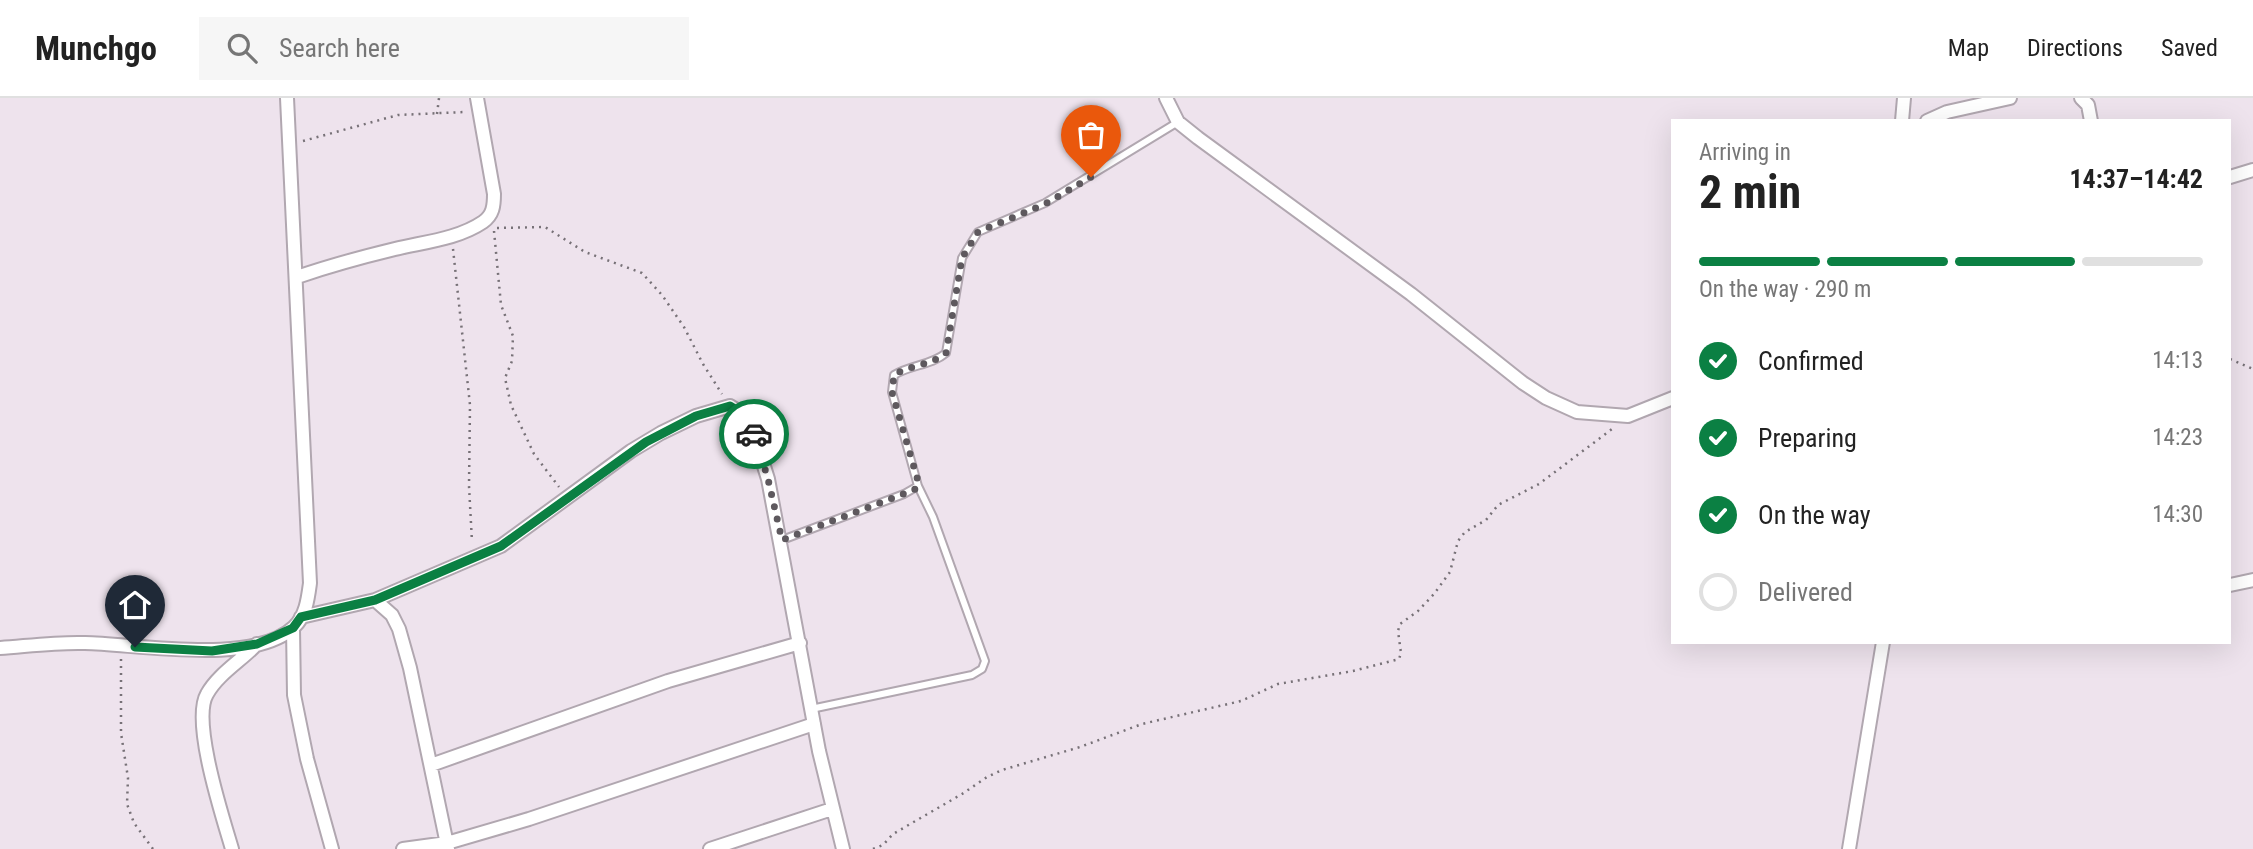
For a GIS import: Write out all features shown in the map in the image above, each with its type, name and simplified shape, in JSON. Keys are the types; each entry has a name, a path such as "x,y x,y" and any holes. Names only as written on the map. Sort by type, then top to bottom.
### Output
{"street":[{"path":"287,98 310,583 308,600 297,622 294,695 307,759 332,849"},
{"path":"1166,98 1178,122 1411,294 1523,383 1546,398 1577,412 1628,416 1671,399"},
{"path":"1902,119 1904,98"},
{"path":"1931,119 1947,112 2010,98"},
{"path":"2081,98 2088,105 2091,119"},
{"path":"297,277 344,262 452,235 482,222 490,215 494,206 478,104"},
{"path":"2231,177 2253,170"},
{"path":"232,849 212,777 202,723 204,701 216,683 257,644 297,622 375,600 501,546 661,433 696,416 730,406 741,413 753,431 768,479 782,540 814,724 843,849"},
{"path":"2231,585 2253,580"},
{"path":"375,600 392,615 399,629 410,667 447,846"},
{"path":"0,648 85,643 212,651 257,644"},
{"path":"431,765 668,681 800,643"},
{"path":"1849,849 1882,646"},
{"path":"403,849 447,846 814,724"},
{"path":"710,849 832,809"}],"lane":[{"path":"811,709 972,675 982,669 985,660 933,517 918,486 891,383 894,375 905,368 940,358 946,353 962,258 978,232 1045,204 1178,122"},
{"path":"782,540 904,494 918,486"}],"path":[{"path":"438,114 439,98"},
{"path":"290,145 398,115 438,114 478,104"},
{"path":"567,498 534,454 511,405 505,378 512,361 513,336 501,305 494,228 545,227 586,252 642,273 662,295 684,327 703,364 730,406"},
{"path":"452,235 470,405 469,486 473,559"},
{"path":"2231,359 2253,369"},
{"path":"873,849 883,845 892,834 1002,770 1080,747 1142,724 1241,701 1278,684 1353,671 1399,659 1400,624 1418,611 1450,572 1458,541 1465,532 1486,520 1498,505 1539,484 1628,416"},
{"path":"121,646 121,733 128,778 127,804 134,823 153,849"}],"way so far":[{"path":"754,434 782,540 914,490 918,481 892,392 894,375 905,368 940,358 946,353 962,258 978,232 1045,204 1091,177"}],"route":[{"path":"135,647 212,651 257,644 293,628 301,617 375,600 501,546 631,452 696,416 730,406 741,413 754,434"}]}
